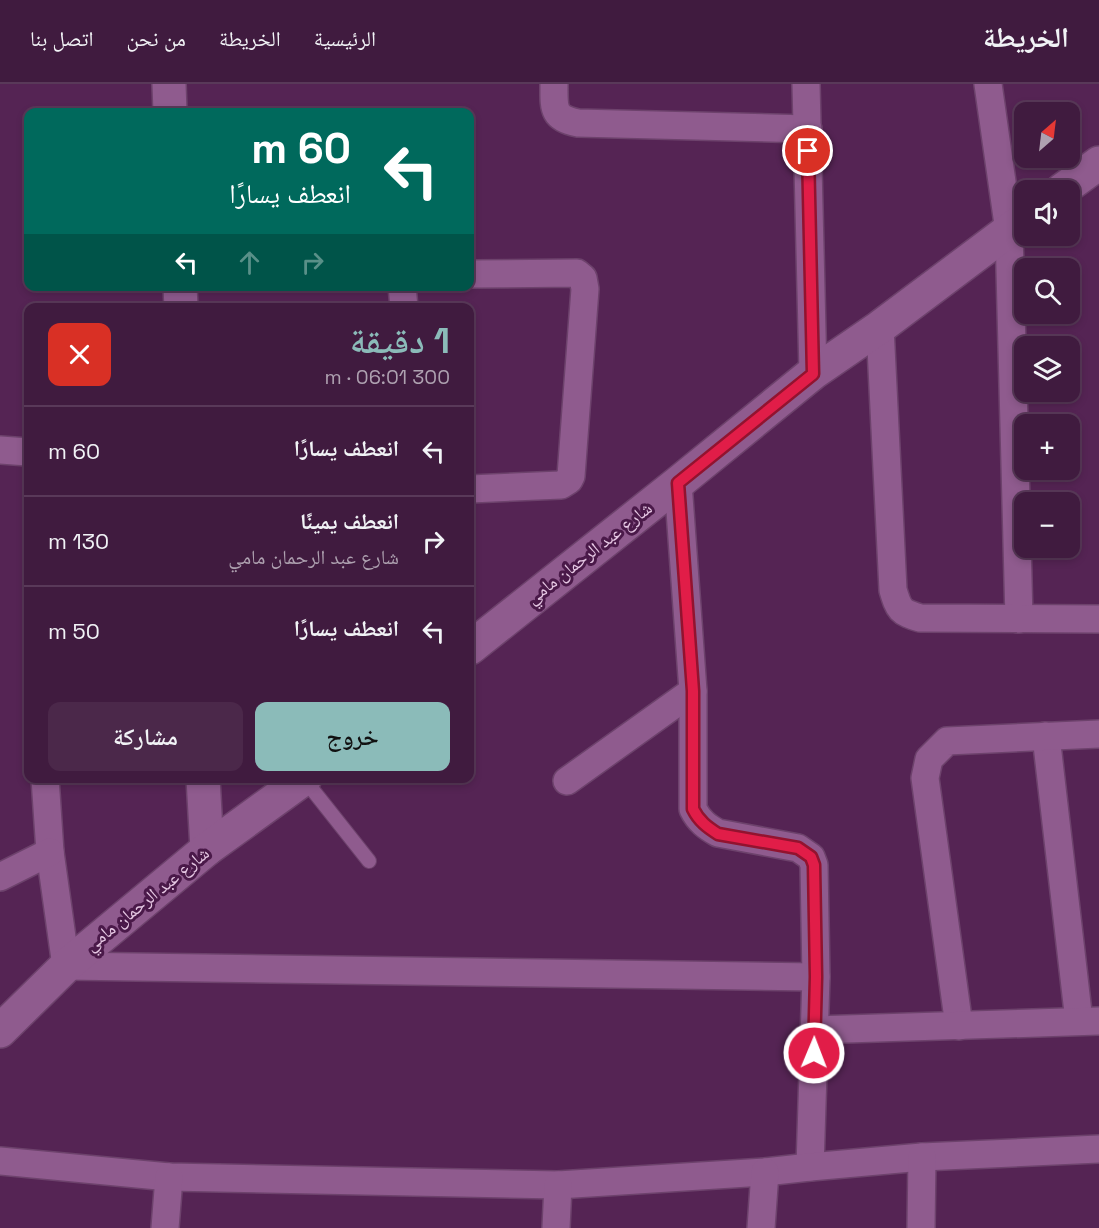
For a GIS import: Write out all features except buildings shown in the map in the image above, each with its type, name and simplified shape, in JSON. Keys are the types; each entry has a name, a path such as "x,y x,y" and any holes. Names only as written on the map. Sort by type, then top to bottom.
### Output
{"street":[{"path":"169,84 170,108"},
{"path":"554,84 556,112 561,118 578,123 807,129"},
{"path":"806,84 813,374"},
{"path":"988,84 1014,210"},
{"path":"1076,180 1099,163"},
{"name":"شارع عبد الرحمان مامي","path":"474,645 813,374 1014,227"},
{"path":"1017,246 1019,619"},
{"path":"474,274 577,273 583,278 585,289 572,476 561,485 474,489"},
{"path":"880,327 893,590 898,604 905,613 920,618 1099,619"},
{"path":"0,450 24,452"},
{"path":"678,483 693,691 693,809 697,818 718,834 798,848 811,857 814,865 816,977 810,1167"},
{"path":"567,781 693,691"},
{"path":"959,1026 925,778 929,759 947,741 1099,734"},
{"path":"814,1030 1089,1021 1046,736"},
{"path":"45,783 50,852 66,966 816,977"},
{"path":"203,783 207,849"},
{"name":"شارع عبد الرحمان مامي","path":"0,1031 66,966 207,849 298,783"},
{"path":"0,877 50,852"},
{"path":"0,1161 169,1178 558,1185 765,1172 922,1158 1099,1149"},
{"path":"921,1228 922,1158"},
{"path":"761,1228 765,1172"},
{"path":"165,1228 169,1178"},
{"path":"556,1228 558,1185"}],"lane":[{"path":"307,783 369,861"}],"route":[{"path":"808,151 813,374 678,483 693,691 693,809 697,818 718,834 798,848 811,857 814,865 816,955 814,1053"}]}
